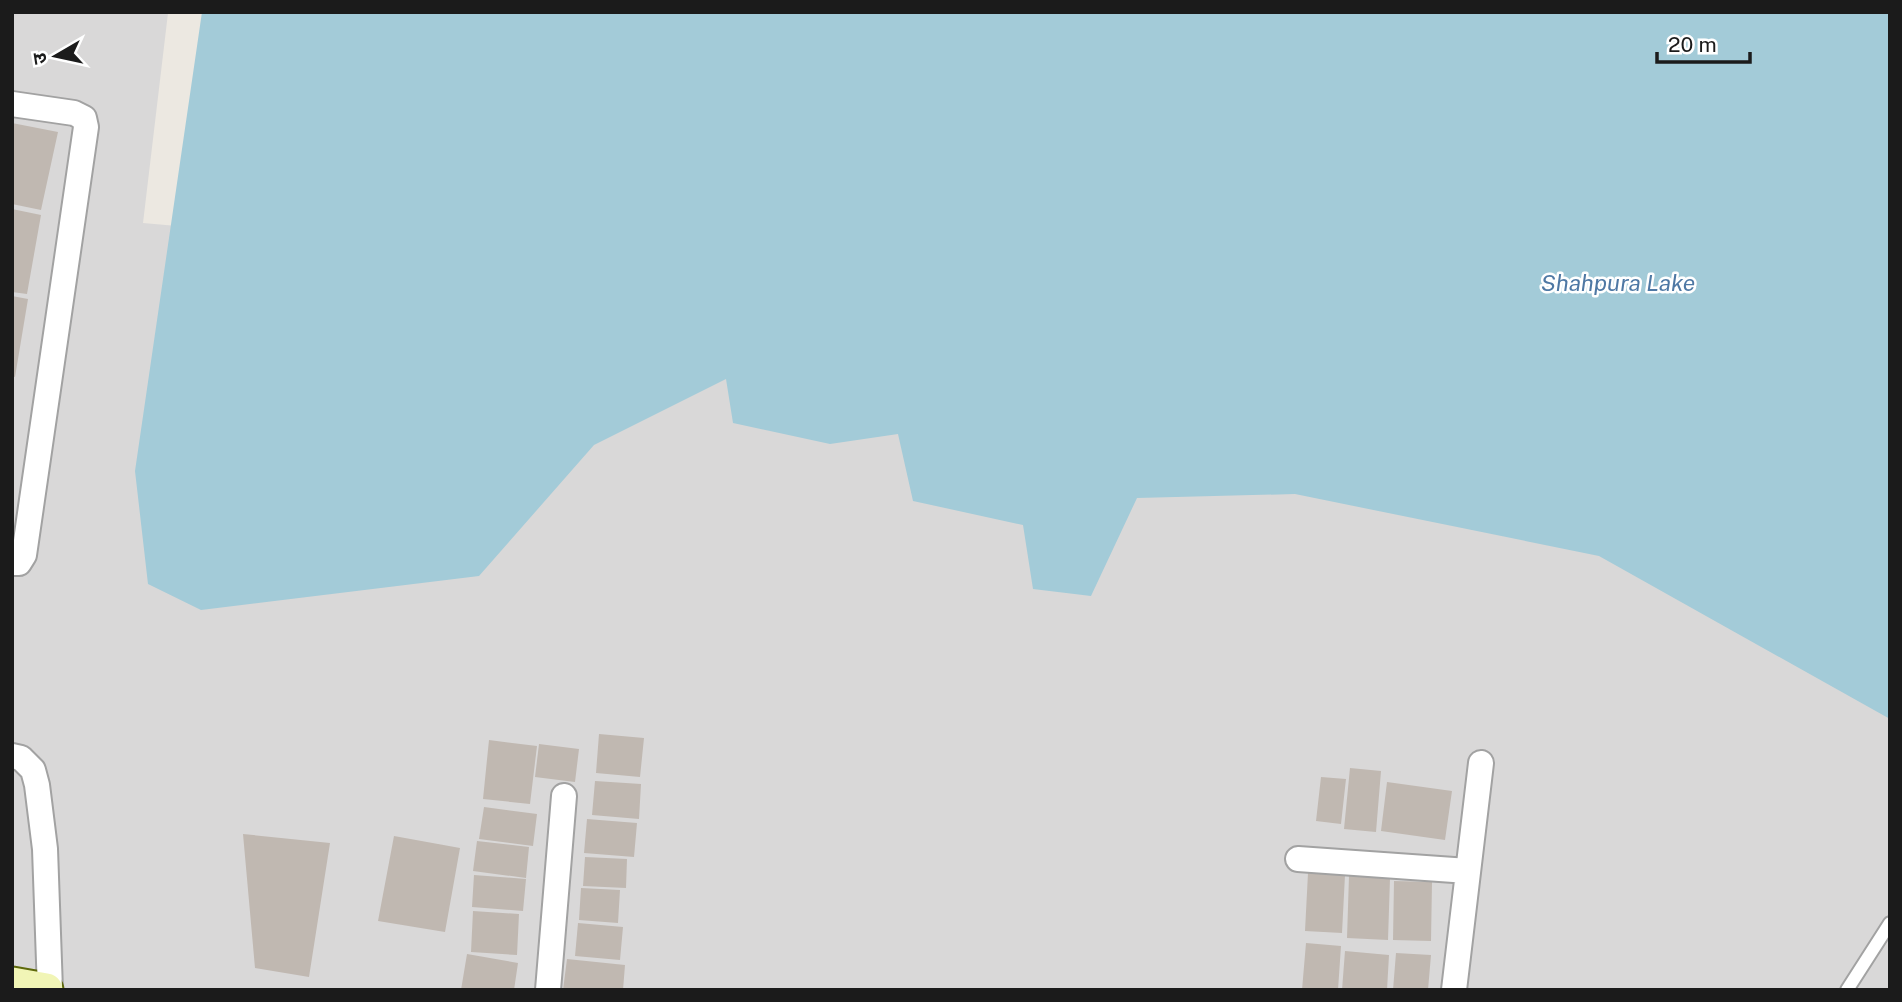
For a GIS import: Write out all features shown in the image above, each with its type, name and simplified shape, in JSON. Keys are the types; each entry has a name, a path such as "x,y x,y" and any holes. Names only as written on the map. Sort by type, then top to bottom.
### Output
{"main road":[{"path":"12,984 48,990"}],"street":[{"path":"12,104 74,113 84,118 86,127 24,555 19,563 12,563"},
{"path":"12,756 21,758 33,770 37,785 45,849 48,990"},
{"path":"1454,990 1481,763"},
{"path":"548,990 564,796"},
{"path":"1298,859 1468,871"}],"lane":[{"path":"1847,990 1890,923"}],"shaded area":[{"path":"12,12 168,13 143,223 1890,378 1890,990 12,990"}],"water":[{"name":"Shahpura Lake","path":"202,12 1890,12 1890,719 1599,556 1295,494 1137,498 1091,596 1033,589 1023,525 913,501 898,434 830,444 733,423 726,379 594,445 479,576 201,610 148,584 135,471"}],"building":[{"path":"12,123 58,132 41,210 12,204"},
{"path":"12,209 41,215 27,294 12,292"},
{"path":"12,296 28,299 15,377 12,376"},
{"path":"599,734 644,738 640,777 596,773"},
{"path":"489,740 537,746 530,804 483,799"},
{"path":"539,744 579,749 575,782 535,777"},
{"path":"1350,768 1381,771 1376,832 1344,829"},
{"path":"1321,777 1346,779 1341,824 1316,821"},
{"path":"595,781 641,784 639,819 592,815"},
{"path":"1387,782 1452,791 1445,840 1381,831"},
{"path":"484,807 537,814 533,846 479,839"},
{"path":"587,819 637,823 634,857 584,853"},
{"path":"243,834 330,843 309,977 255,968"},
{"path":"394,836 460,848 445,932 378,921"},
{"path":"477,841 529,847 526,878 473,871"},
{"path":"585,857 627,859 626,888 583,886"},
{"path":"1308,873 1345,875 1342,933 1305,931"},
{"path":"474,875 526,879 523,911 472,907"},
{"path":"1349,876 1390,878 1388,940 1347,938"},
{"path":"1394,881 1432,882 1431,941 1393,940"},
{"path":"581,888 620,890 618,923 579,920"},
{"path":"473,911 519,914 517,955 471,952"},
{"path":"578,923 623,927 620,960 575,956"},
{"path":"1306,943 1341,946 1338,990 1302,990"},
{"path":"1345,951 1389,955 1387,990 1342,990"},
{"path":"1396,953 1431,955 1428,990 1393,990"},
{"path":"467,954 518,963 514,990 461,990"},
{"path":"567,959 625,965 623,990 563,990"}]}
